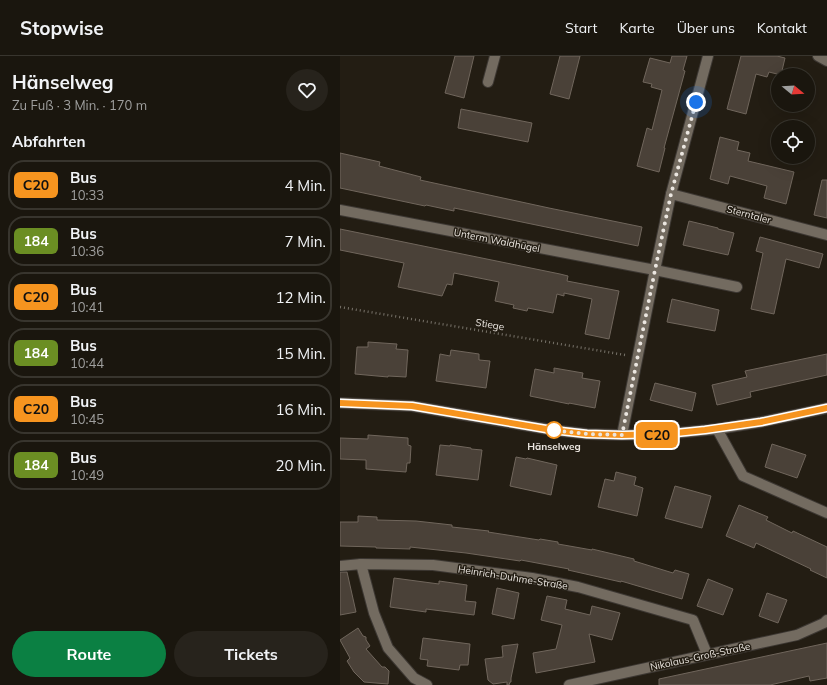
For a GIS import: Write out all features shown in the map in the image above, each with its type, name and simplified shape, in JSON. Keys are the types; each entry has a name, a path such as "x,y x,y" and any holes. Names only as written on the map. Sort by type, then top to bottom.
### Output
{"street":[{"path":"488,82 495,56"},
{"path":"622,435 671,194 708,56"},
{"path":"818,56 827,61"},
{"name":"Sterntaler","path":"671,194 827,235"},
{"name":"Unterm Waldhügel","path":"340,210 655,270"},
{"path":"655,270 737,287"},
{"path":"340,402 412,406 552,430 587,434 622,435 666,434 717,429 761,422 827,408"},
{"path":"717,429 743,476 827,513"},
{"path":"361,564 374,613 388,648 414,678 427,685"},
{"name":"Heinrich-Duhme-Straße","path":"340,566 361,564 433,566 532,578 578,587 693,620 708,654"},
{"name":"Nikolaus-Groß-Straße","path":"569,685 796,635 824,623 827,620"}],"path":[{"name":"Stiege","path":"340,307 638,357"}],"building":[{"path":"455,56 474,56 464,98 445,93"},
{"path":"560,56 580,56 569,99 550,94"},
{"path":"672,56 687,56 683,70 685,71 659,172 637,166 647,128 652,130 662,90 651,87 652,84 643,82 650,58 670,63"},
{"path":"741,56 777,56 785,58 783,68 771,68 771,72 769,72 767,77 756,74 746,114 727,109"},
{"path":"461,109 532,123 528,142 458,128"},
{"path":"720,137 739,142 737,150 750,153 748,161 794,172 786,204 764,198 767,186 730,176 728,184 710,179"},
{"path":"340,153 380,162 379,166 421,177 420,180 642,227 638,246 454,208 454,211 425,206 340,188"},
{"path":"822,180 827,180 827,218 814,215"},
{"path":"689,221 734,233 728,255 683,245"},
{"path":"340,229 560,274 568,276 567,281 619,291 609,339 585,334 592,299 564,293 564,296 557,294 553,313 528,308 527,311 513,308 514,305 495,301 499,282 454,273 452,285 447,284 442,296 398,287 404,263 340,250"},
{"path":"760,237 823,254 819,268 786,259 774,314 751,309 763,253 756,251"},
{"path":"672,299 719,310 715,331 667,322"},
{"path":"368,342 397,344 396,349 408,350 406,377 355,374 357,347 368,347"},
{"path":"451,350 479,354 479,360 490,361 486,388 436,381 440,354 450,356"},
{"path":"827,354 827,375 750,392 751,397 717,405 712,385 747,377 745,371"},
{"path":"554,368 583,373 582,378 600,381 595,408 530,396 535,369 554,373"},
{"path":"655,383 696,393 692,411 650,400"},
{"path":"368,435 408,438 408,445 411,446 410,463 407,463 406,472 366,469 366,460 340,459 340,438 368,439"},
{"path":"772,444 806,455 797,478 765,467"},
{"path":"440,445 482,450 478,480 436,475"},
{"path":"516,457 557,465 551,495 510,486"},
{"path":"616,472 636,477 634,485 643,488 637,516 598,507 605,479 614,481"},
{"path":"675,486 711,496 702,528 665,518"},
{"path":"739,505 768,517 766,520 792,533 793,531 827,547 827,578 756,543 754,548 726,536"},
{"path":"358,516 377,517 377,520 416,521 452,525 452,527 489,531 488,532 558,542 558,544 592,549 634,559 634,561 673,573 675,570 689,574 682,599 621,581 521,560 410,547 410,549 340,546 340,522 358,522"},
{"path":"340,572 347,572 356,612 340,615"},
{"path":"394,578 439,584 439,581 467,585 465,601 476,602 474,615 426,609 426,612 390,607"},
{"path":"708,579 733,589 723,615 697,606"},
{"path":"497,588 519,593 514,619 492,614"},
{"path":"767,593 787,600 778,623 759,616"},
{"path":"547,596 567,600 565,609 590,615 592,606 620,613 612,640 589,634 595,662 536,673 533,653 556,649 562,625 541,620"},
{"path":"358,628 363,636 366,637 366,640 370,646 366,649 382,667 385,667 389,671 388,684 364,682 354,672 347,661 350,658 340,640"},
{"path":"423,638 470,644 468,665 460,665 459,670 427,666 428,660 420,659"},
{"path":"827,643 827,678 810,681 809,676 770,685 659,685 659,679"},
{"path":"518,644 511,682 509,685 507,685 507,682 493,684 488,680 485,659 503,657 502,646"}],"bus line":[{"name":"C20","path":"340,403 412,406 552,430 587,434 622,435 693,432 761,422 827,408"}],"place":[{"name":"Hänselweg","path":"554,430"}],"route":[{"path":"554,430 552,430 587,434 622,435 671,194 696,102"}]}
